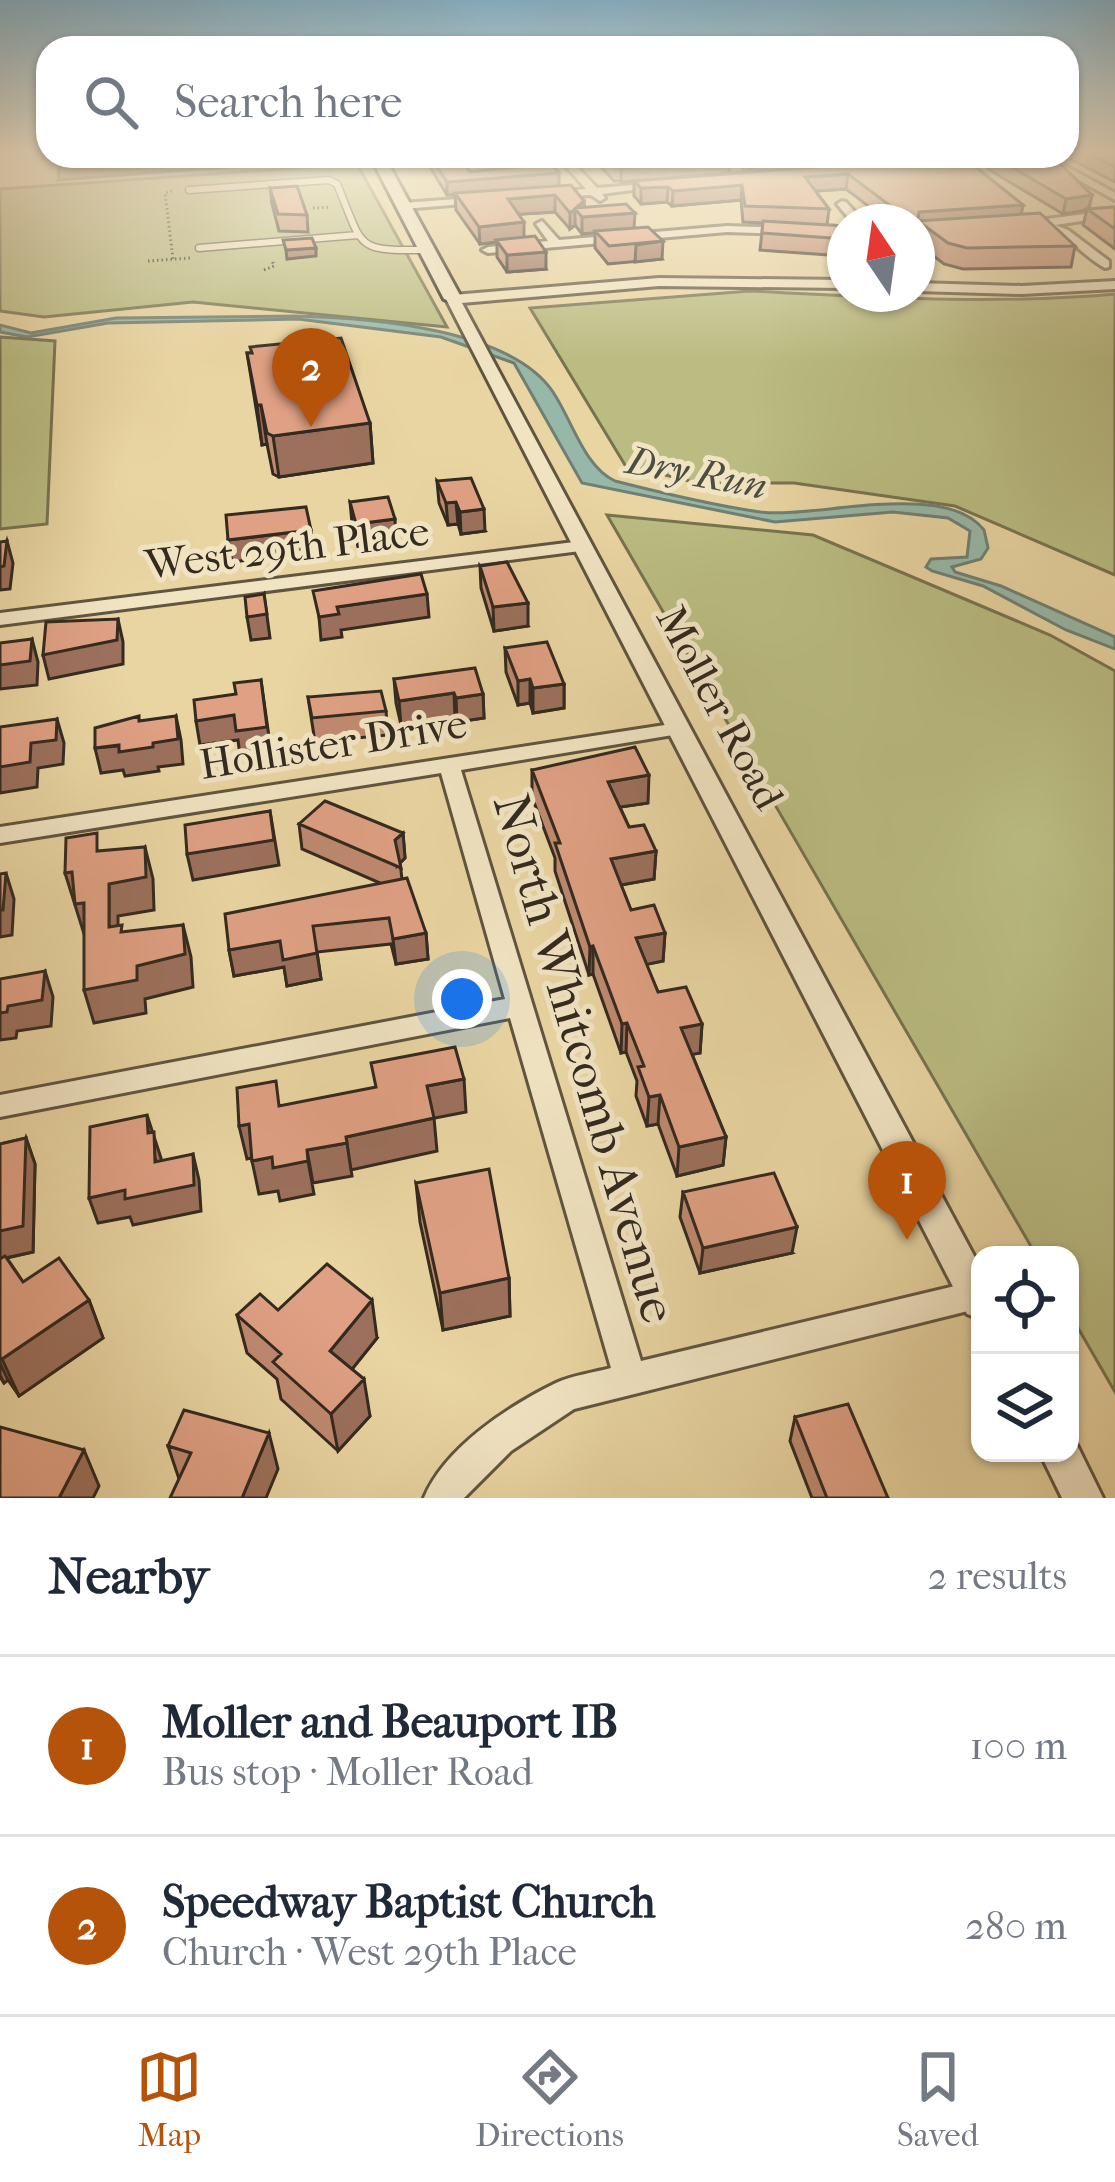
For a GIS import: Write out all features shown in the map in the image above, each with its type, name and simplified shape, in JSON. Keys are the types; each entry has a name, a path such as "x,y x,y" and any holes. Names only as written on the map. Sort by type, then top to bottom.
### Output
{"main road":[{"name":"Moller Road","path":"412,221 453,299"}],"street":[{"path":"1009,229 1054,221"},
{"path":"1038,223 1064,232 1105,264"},
{"path":"542,224 556,244"},
{"path":"488,250 727,229 827,232"},
{"path":"453,299 659,282 827,284"},
{"path":"935,287 1036,290 1115,285"},
{"name":"Moller Road","path":"453,299 971,1286"},
{"name":"West 29th Place","path":"0,620 582,546"},
{"name":"Hollister Drive","path":"0,835 678,729"},
{"name":"North Whitcomb Avenue","path":"449,765 630,1378"},
{"path":"0,1106 520,1006"},
{"path":"442,1498 472,1461 517,1422 567,1395 971,1301"},
{"path":"1065,1462 1083,1498"}],"lane":[{"path":"352,221 362,244 374,250 427,250"},
{"path":"199,248 358,235"}],"path":[{"path":"168,221 172,260"},
{"path":"148,261 207,257"}],"green space":[{"path":"0,221 388,221 447,327 193,302 44,317 0,311"},
{"path":"750,291 827,294 827,312 935,312 935,298 1115,294 1115,575 955,506 794,483 697,483 625,465 530,308"},
{"path":"0,337 55,341 47,524 0,529"},
{"path":"607,515 813,535 1050,635 1115,671 1115,1392 1079,1330 1079,1246 1031,1246"}],"shaded area":[{"name":"Dry Run","path":"296,316 398,324 472,340 505,353 533,370 553,392 587,454 615,481 760,512 910,504 965,515 984,530 988,548 981,559 952,567 955,572 1001,586 1115,637 1115,649 1066,630 983,586 926,567 931,559 967,557 970,531 948,518 893,512 775,522 582,483 514,363 441,337 298,319 108,323 27,337 0,332 0,325 31,333 116,318"}],"building":[{"path":"475,221 524,222 479,227"},
{"path":"763,221 827,225 827,238 762,233"},
{"path":"935,221 1048,221 1075,246 967,248 935,233"},
{"path":"648,227 663,241 609,246 595,231"},
{"path":"535,236 546,252 507,255 496,240"},
{"path":"312,238 316,248 286,250 283,240"},
{"path":"341,338 370,423 267,433 261,405 257,405 247,353 252,353 250,347"},
{"path":"471,478 484,509 460,512 456,502 446,503 437,481"},
{"path":"388,497 395,519 356,524 350,502"},
{"path":"306,507 311,530 228,540 226,515"},
{"path":"7,541 4,566 0,567 0,542"},
{"path":"507,562 528,603 493,607 480,566"},
{"path":"421,574 427,594 337,607 339,614 319,617 313,591"},
{"path":"264,594 267,614 247,617 245,597"},
{"path":"118,619 117,640 43,655 46,622"},
{"path":"32,639 30,661 0,665 0,643"},
{"path":"547,642 564,684 533,688 530,679 518,681 505,648"},
{"path":"475,668 483,694 399,701 394,679"},
{"path":"261,680 267,727 236,731 234,715 196,721 194,700 236,694 234,683"},
{"path":"381,691 386,711 312,718 308,697"},
{"path":"139,716 139,721 176,716 178,739 119,752 119,745 95,748 95,728"},
{"path":"57,719 56,740 31,743 30,762 0,767 0,727"},
{"path":"635,747 649,775 608,782 629,827 644,825 656,851 611,859 631,910 654,905 665,933 636,938 658,992 686,987 702,1024 681,1028 726,1137 679,1147 660,1095 649,1097 638,1067 644,1066 590,947 555,843 560,843 532,770"},
{"path":"325,801 403,833 395,840 401,868 299,824"},
{"path":"270,811 274,840 187,854 185,825"},
{"path":"97,833 97,851 145,847 146,877 109,884 109,927 122,925 121,932 183,925 185,954 137,966 137,980 84,990 84,903 75,904 72,872 65,873 66,838"},
{"path":"6,873 3,910 0,910 0,874"},
{"path":"407,878 426,933 393,939 389,918 313,926 317,953 283,960 280,941 229,950 225,914"},
{"path":"45,971 42,1000 8,1006 7,1012 0,1013 0,979"},
{"path":"455,1047 464,1079 427,1086 434,1118 307,1150 308,1161 273,1168 272,1157 252,1161 249,1124 239,1126 237,1088 276,1081 279,1106 376,1087 371,1063"},
{"path":"147,1115 148,1133 154,1132 155,1162 193,1154 194,1185 125,1199 125,1190 89,1198 90,1127"},
{"path":"26,1138 23,1226 0,1231 0,1144"},
{"path":"489,1169 509,1278 440,1293 416,1183"},
{"path":"774,1173 797,1227 703,1248 683,1192"},
{"path":"5,1256 23,1282 59,1258 89,1300 2,1359 0,1259"},
{"path":"327,1264 372,1300 330,1351 364,1379 331,1414 273,1362 281,1354 237,1315 260,1294 278,1310"},
{"path":"848,1404 888,1498 827,1498 795,1417"},
{"path":"184,1410 269,1433 242,1498 170,1498 191,1453 168,1446"},
{"path":"0,1427 84,1450 59,1498 0,1498"}],"place":[{"name":"Speedway Baptist Church","path":"311,427"},
{"name":"Moller and Beauport IB","path":"907,1240"}]}
